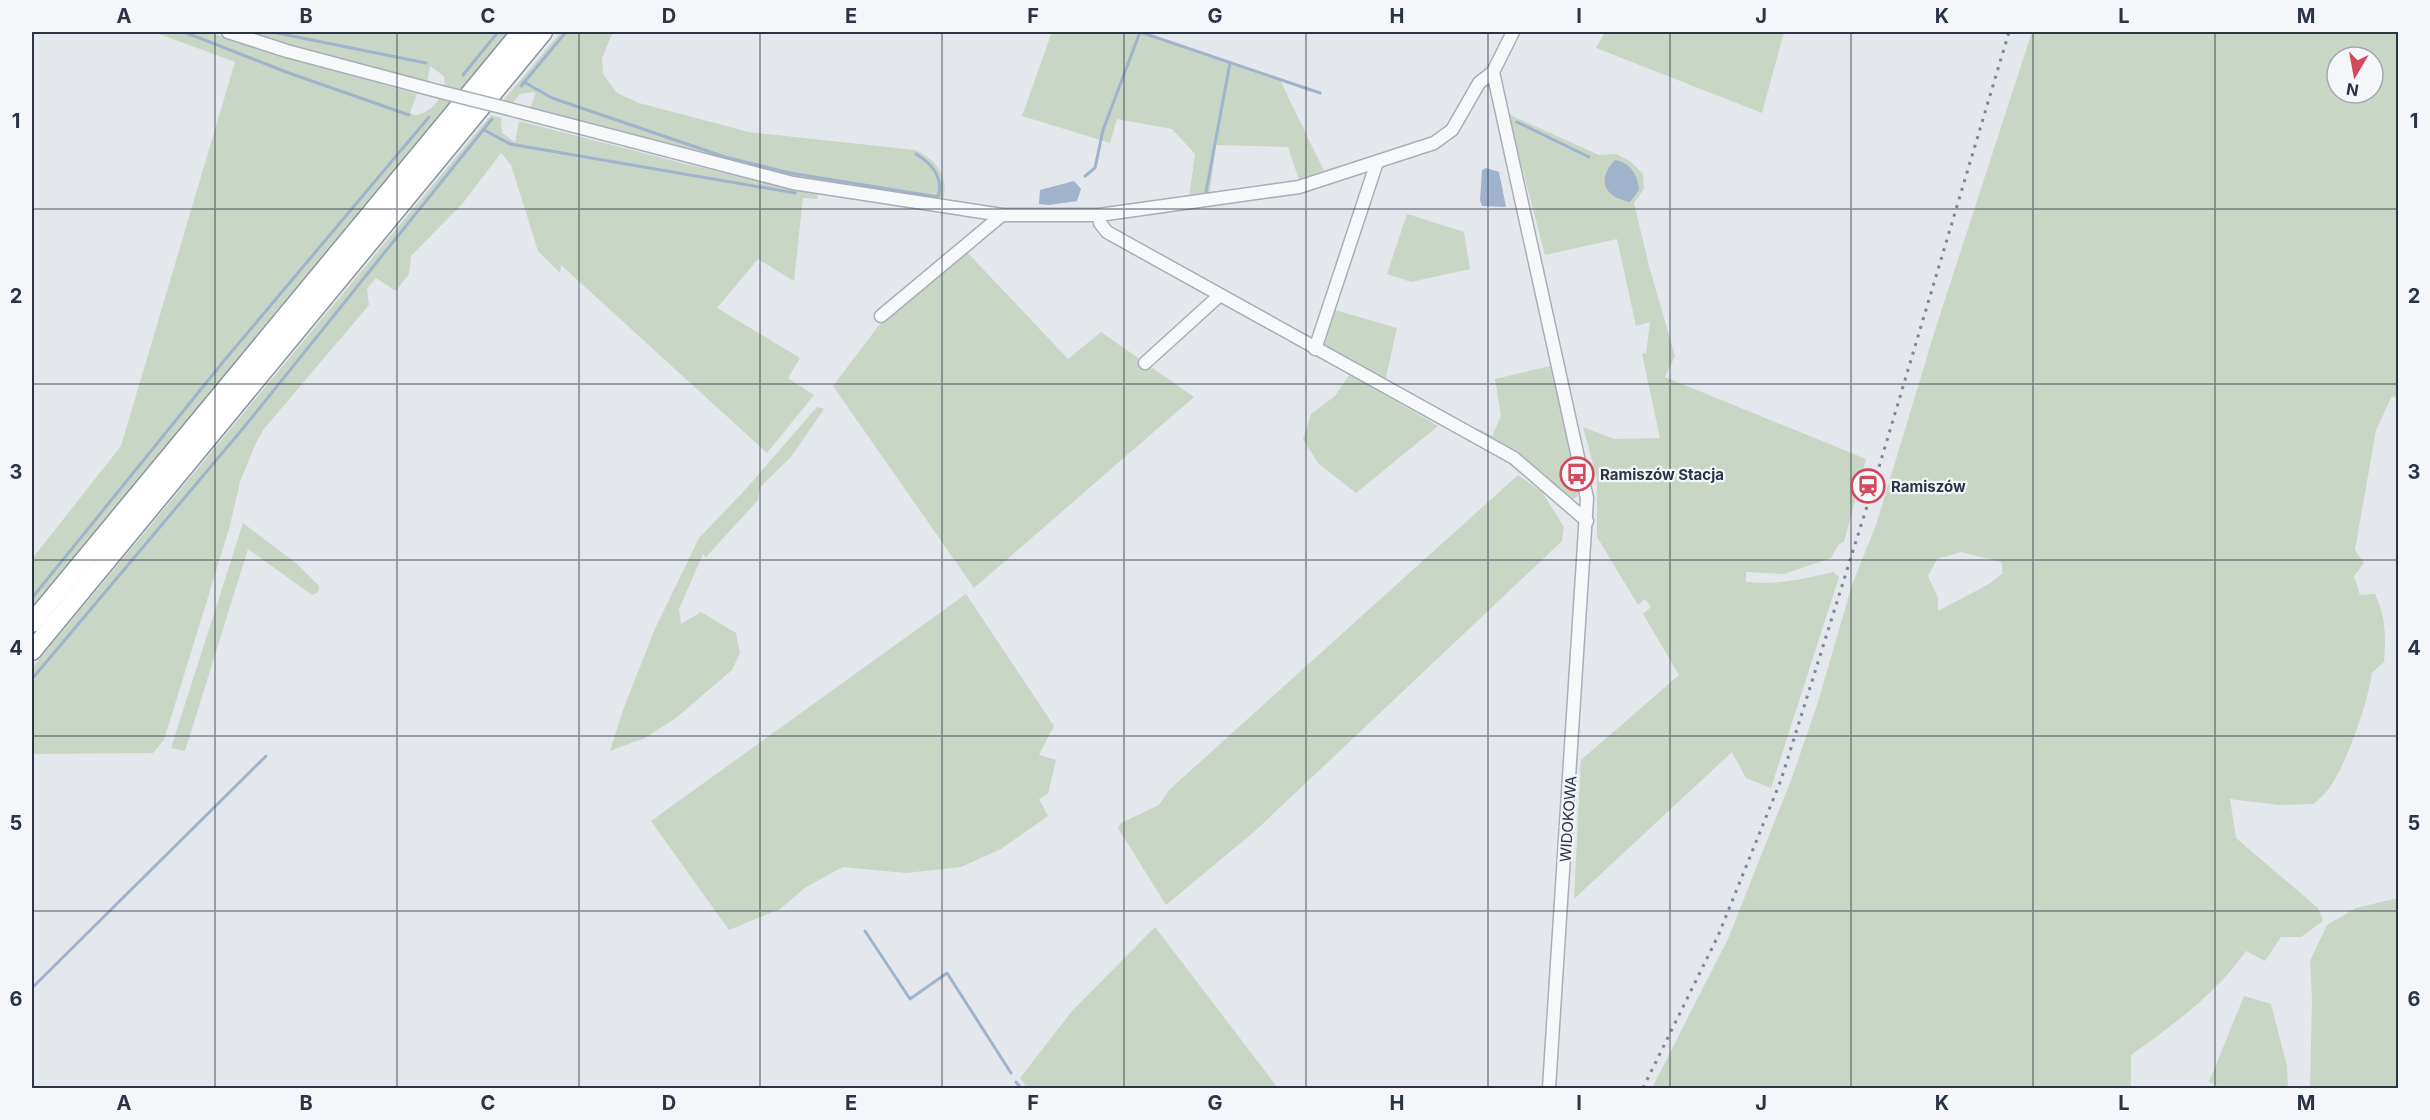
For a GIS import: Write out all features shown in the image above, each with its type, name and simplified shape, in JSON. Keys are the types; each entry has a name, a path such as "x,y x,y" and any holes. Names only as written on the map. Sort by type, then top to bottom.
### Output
{"highway":[{"path":"32,623 520,32"},
{"path":"32,651 543,32"}],"street":[{"path":"228,32 305,57 793,183 1002,215 1099,216 1299,187 1445,137 1452,130 1479,83 1493,72 1513,32"},
{"name":"WIDOKOWA","path":"1493,72 1587,498 1586,549 1549,1089"},
{"path":"1315,349 1377,162"},
{"path":"881,316 1002,215"},
{"path":"1099,216 1100,223 1107,232 1514,458 1587,521"},
{"path":"1145,363 1220,295"}],"green space":[{"path":"154,32 209,32 266,52 417,94 410,113 415,115 433,106 444,89 444,76 430,66 427,84 322,57 241,32 508,32 32,607 32,559 121,446 235,62"},
{"path":"561,32 613,32 602,58 603,74 617,93 639,103 749,132 915,150 935,164 940,171 945,185 942,201 814,182 529,110 536,93 533,92 520,94 511,105 502,102"},
{"path":"1052,32 1143,32 1279,78 1324,171 1299,180 1288,147 1216,145 1209,198 1189,197 1195,154 1172,129 1117,119 1110,143 1022,116"},
{"path":"1605,32 1784,32 1762,113 1596,48"},
{"path":"2032,32 2398,32 2398,399 2392,396 2376,430 2355,550 2364,563 2354,576 2360,595 2375,594 2379,602 2384,627 2384,662 2372,673 2350,748 2337,776 2314,804 2279,805 2230,799 2236,838 2318,908 2323,921 2301,937 2281,937 2265,961 2246,951 2208,995 2131,1055 2131,1088 1652,1088 1728,939 1793,775 1818,702 1852,585 1877,522 1936,327","holes":["1961,552 2001,562 2003,573 1989,584 1938,611 1938,598 1928,576 1937,559"]},
{"path":"1508,114 1599,155 1616,154 1630,161 1643,174 1644,189 1634,203 1649,266 1675,356 1665,377 1866,459 1844,542 1839,544 1831,558 1784,574 1746,572 1746,582 1757,583 1790,581 1833,572 1839,577 1771,788 1746,778 1732,752 1574,899 1581,760 1679,675 1643,614 1651,607 1645,599 1638,605 1597,537 1597,479 1583,427 1614,439 1660,438 1642,354 1646,353 1650,322 1636,326 1617,239 1545,255"},
{"path":"491,115 501,118 502,133 515,142 519,121 690,165 818,193 817,199 803,198 794,281 758,259 717,308 800,358 788,378 814,395 767,453 561,265 560,273 538,251 511,165 501,153 463,203 411,256 409,274 396,291 376,278 367,289 369,305 263,430 240,482 229,529 164,740 153,753 32,754 32,668"},
{"path":"1407,214 1464,232 1470,269 1411,282 1387,274"},
{"path":"964,249 1068,359 1101,332 1194,397 974,588 833,386 892,308"},
{"path":"1335,310 1397,328 1385,382 1329,351 1324,345"},
{"path":"1550,366 1567,430 1578,496 1573,499 1532,466 1476,435 1479,429 1492,436 1501,416 1495,379"},
{"path":"1350,374 1438,426 1356,493 1318,463 1303,439 1311,414 1335,396"},
{"path":"817,407 824,409 791,457 760,487 758,500 706,557 703,554 679,609 681,624 701,612 736,633 740,653 732,670 676,718 645,738 610,751 623,710 654,631 699,538 744,491"},
{"path":"1518,475 1542,492 1564,527 1562,541 1255,831 1166,905 1118,828 1121,823 1159,805 1169,790"},
{"path":"243,523 297,564 319,586 318,592 312,595 248,549 185,751 171,748"},
{"path":"966,594 1054,726 1039,755 1056,760 1048,794 1039,799 1048,816 1001,849 961,867 906,873 843,867 806,887 780,909 729,930 651,821"},
{"path":"2398,898 2398,1088 2310,1088 2312,1000 2310,961 2327,925 2356,908"},
{"path":"1155,927 1278,1088 1027,1088 1020,1078 1072,1011"},
{"path":"2244,996 2271,1004 2287,1066 2288,1088 2223,1088 2209,1082"}],"water":[{"path":"1615,160 1629,167 1637,179 1639,190 1630,202 1614,196 1606,187 1606,174"},
{"path":"1486,168 1499,172 1506,207 1482,206 1480,200 1482,170"},
{"path":"1074,181 1081,189 1077,201 1039,204 1040,190"}],"waterway":[{"path":"184,32 289,73 409,115"},
{"path":"272,32 426,63"},
{"path":"463,75 498,32"},
{"path":"521,86 566,32"},
{"path":"1140,32 1320,93"},
{"path":"1085,176 1095,168 1103,130 1140,32"},
{"path":"1206,192 1230,63"},
{"path":"524,82 552,98 725,157 790,173 938,197 938,177 932,167 916,154"},
{"path":"32,598 223,362 429,117"},
{"path":"32,679 245,426 492,119"},
{"path":"1517,122 1589,157"},
{"path":"484,130 510,144 795,193"},
{"path":"32,988 266,756"},
{"path":"865,931 910,999 947,973 1011,1073"},
{"path":"1016,1082 1021,1088"}],"railway":[{"path":"1643,1088 1718,936 1781,780 1873,487 2009,32"}],"place":[{"name":"Ramiszów Stacja","path":"1577,474"},
{"name":"Ramiszów","path":"1868,486"}]}
